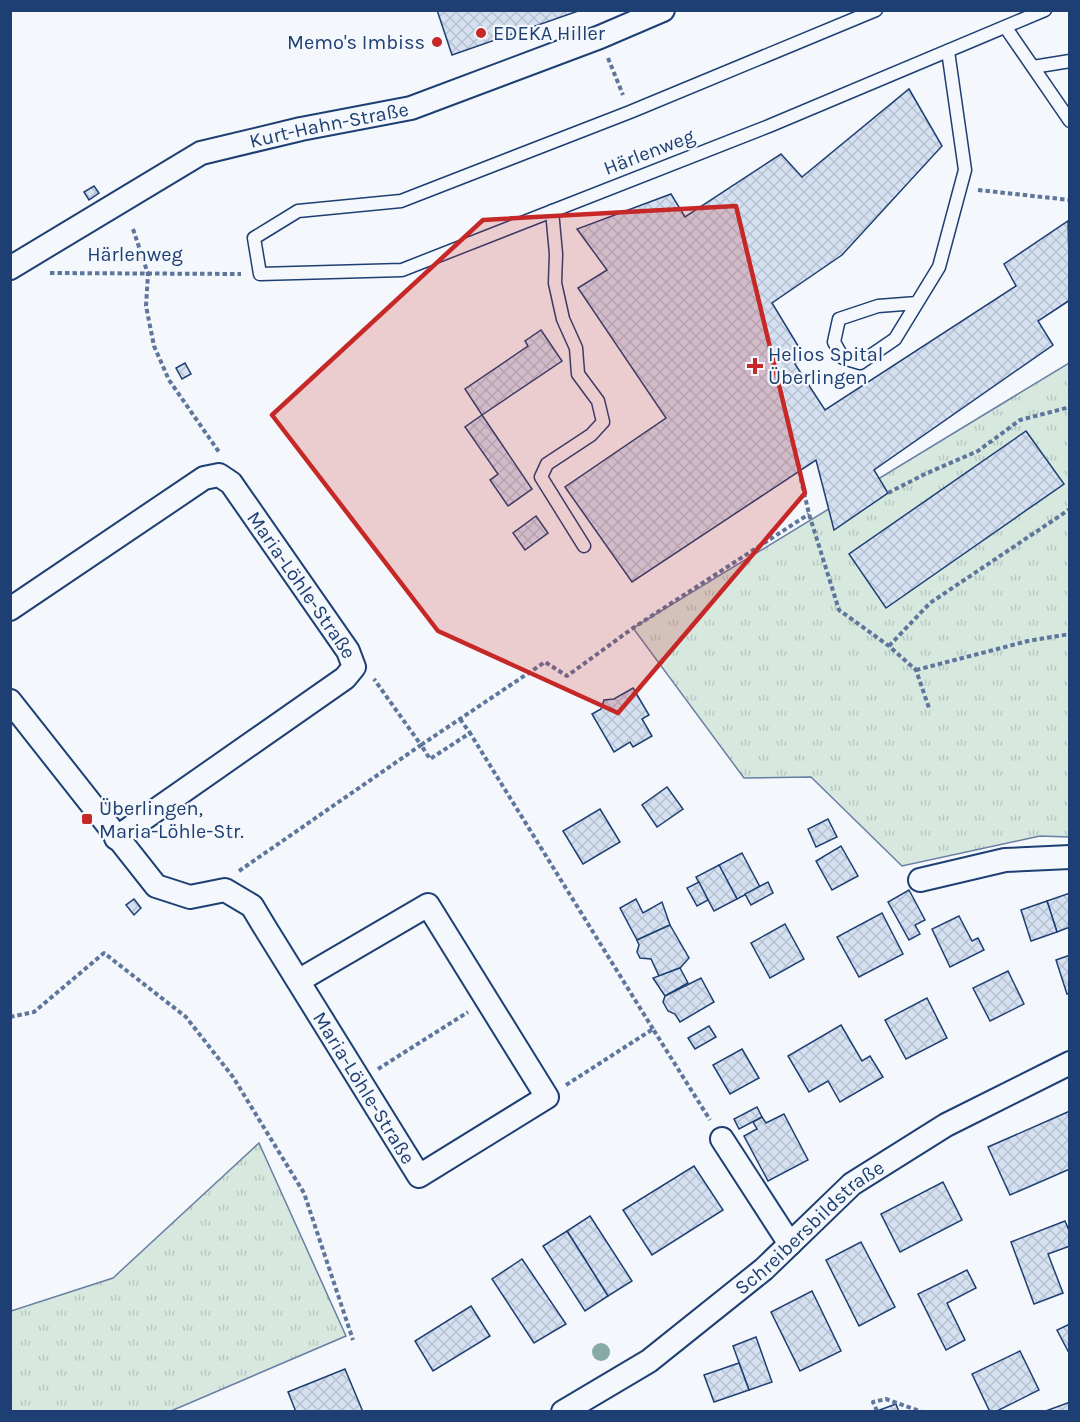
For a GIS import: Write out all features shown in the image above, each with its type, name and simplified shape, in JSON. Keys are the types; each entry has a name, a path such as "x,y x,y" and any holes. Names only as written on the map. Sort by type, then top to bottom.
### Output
{"street":[{"name":"Kurt-Hahn-Straße","path":"10,268 201,153 301,129 411,108 600,37 663,10"},
{"path":"10,609 204,478 219,475"},
{"name":"Maria-Löhle-Straße","path":"116,838 345,678 354,667 348,651 231,483 219,475"},
{"path":"10,701 156,886 190,897 225,890"},
{"path":"920,880 1005,860 1070,857"},
{"name":"Maria-Löhle-Straße","path":"225,890 252,906 419,1176 547,1097"},
{"path":"298,981 428,905 547,1097"},
{"name":"Schreibersbildstraße","path":"563,1412 649,1361 764,1269 852,1184 946,1125 1070,1064"},
{"path":"722,1139 789,1244"}],"lane":[{"path":"260,274 254,238 298,211 401,201 630,112 876,10"},
{"name":"Härlenweg","path":"260,274 402,270 769,126 1006,28 1041,11"},
{"path":"1006,28 1070,121"},
{"path":"917,303 878,306 839,319 834,342 843,358 861,363 895,339 917,303 939,267 964,170 948,51"},
{"path":"1033,67 1070,60"},
{"path":"552,211 556,254 555,283 563,319 576,348 578,374 598,401 603,422 591,435 547,464 541,477 584,546"}],"path":[{"path":"610,64 630,112"},
{"path":"960,188 1070,200"},
{"path":"133,229 148,274 146,306 154,346 169,380 219,452 219,475"},
{"name":"Härlenweg","path":"40,273 260,274"},
{"path":"888,493 978,451 1020,420 1070,407"},
{"path":"799,471 809,514 839,610 889,646 916,670 929,708"},
{"path":"889,646 930,603 1070,509"},
{"path":"225,890 230,877 545,662 567,676 633,628 809,514"},
{"path":"916,670 1028,641 1070,634"},
{"path":"354,667 371,674 430,759 470,734"},
{"path":"460,719 722,1139"},
{"path":"10,1017 34,1012 104,953 186,1017 233,1077 304,1193 353,1340"},
{"path":"360,1081 487,1000"},
{"path":"547,1097 653,1029"},
{"path":"877,1411 873,1402 886,1399 922,1412"}],"highlighted area":[{"path":"736,206 805,493 618,713 438,631 272,415 483,220"}],"green space":[{"path":"1069,363 1069,837 1040,836 902,866 811,777 744,778 633,628"},
{"path":"259,1143 346,1336 171,1411 11,1411 11,1311 113,1278"}],"building":[{"name":"EDEKA Hiller","path":"437,10 581,10 452,55"},
{"path":"909,89 942,146 842,255 772,303 803,354 795,364 825,410 1016,286 1004,264 1068,221 1070,300 1038,321 1053,345 874,470 888,493 834,530 816,460 632,582 565,487 666,418 578,288 607,270 577,229 671,194 685,217 781,154 802,177"},
{"path":"94,186 99,193 89,200 84,192"},
{"path":"541,330 562,361 482,415 465,389 528,346 525,341"},
{"path":"185,363 191,374 182,379 176,368"},
{"path":"482,415 532,489 508,506 490,480 498,474 465,427"},
{"path":"1026,431 1064,484 886,608 849,554"},
{"path":"536,516 548,533 525,550 513,533"},
{"path":"633,688 649,715 642,719 652,736 633,747 630,742 614,752 592,714 601,709 604,700 614,699"},
{"path":"667,787 683,809 657,827 642,805"},
{"path":"600,809 620,842 583,864 563,831"},
{"path":"828,819 837,837 816,847 808,829"},
{"path":"841,846 858,876 832,890 816,861"},
{"path":"742,853 760,887 737,899 719,865"},
{"path":"719,865 737,899 714,911 696,877"},
{"path":"699,882 708,900 697,906 687,888"},
{"path":"768,882 773,893 751,905 745,894"},
{"path":"909,890 925,920 915,925 920,934 909,940 888,902"},
{"path":"1070,893 1070,927 1057,932 1047,901"},
{"path":"134,899 141,908 134,915 126,905"},
{"path":"636,899 643,913 662,902 670,925 637,940 620,908"},
{"path":"1047,901 1057,932 1031,941 1021,910"},
{"path":"882,913 903,954 859,977 837,937"},
{"path":"959,916 972,941 978,938 984,950 950,967 932,929"},
{"path":"785,924 804,959 770,978 751,943"},
{"path":"670,925 689,958 680,968 659,976 651,959 640,958 637,952 639,945 637,940"},
{"path":"1070,955 1070,993 1067,994 1056,960"},
{"path":"680,968 688,983 665,996 653,978"},
{"path":"1008,971 1024,1004 990,1021 973,988"},
{"path":"701,978 714,1002 680,1022 675,1014 668,1011 663,1002 665,996"},
{"path":"927,998 947,1038 906,1059 885,1020"},
{"path":"841,1025 862,1061 870,1056 883,1077 840,1102 828,1081 809,1092 788,1056"},
{"path":"709,1026 716,1037 695,1049 688,1038"},
{"path":"742,1049 759,1078 730,1094 713,1065"},
{"path":"757,1107 762,1117 739,1129 734,1119"},
{"path":"1070,1111 1070,1169 1010,1195 988,1147"},
{"path":"784,1114 808,1160 768,1181 744,1136 757,1129 753,1122 762,1117 766,1123"},
{"path":"694,1166 723,1210 652,1255 623,1210"},
{"path":"943,1182 962,1220 900,1252 881,1214"},
{"path":"590,1216 632,1281 608,1296 567,1231"},
{"path":"1065,1221 1070,1233 1070,1246 1048,1254 1063,1293 1034,1304 1011,1242"},
{"path":"567,1231 608,1296 585,1311 543,1246"},
{"path":"861,1242 895,1307 859,1326 826,1260"},
{"path":"522,1259 566,1324 534,1343 492,1279"},
{"path":"967,1270 976,1288 947,1303 965,1340 946,1350 918,1294"},
{"path":"812,1291 841,1351 800,1371 771,1312"},
{"path":"471,1306 490,1336 433,1371 415,1341"},
{"path":"1070,1324 1070,1355 1057,1330"},
{"path":"756,1337 772,1382 749,1390 733,1346"},
{"path":"1020,1351 1039,1390 995,1412 990,1412 972,1374"},
{"path":"739,1363 749,1390 714,1402 704,1375"},
{"path":"345,1369 363,1412 296,1412 288,1392"},
{"path":"1070,1402 1070,1412 1043,1412"},
{"path":"896,1404 899,1412 875,1412 877,1411"}],"place":[{"name":"EDEKA Hiller","path":"481,33"},
{"name":"Memo's Imbiss","path":"437,42"},
{"name":"Helios Spital Überlingen","path":"755,366"},
{"name":"Überlingen, Maria-Löhle-Str.","path":"87,819"}]}
